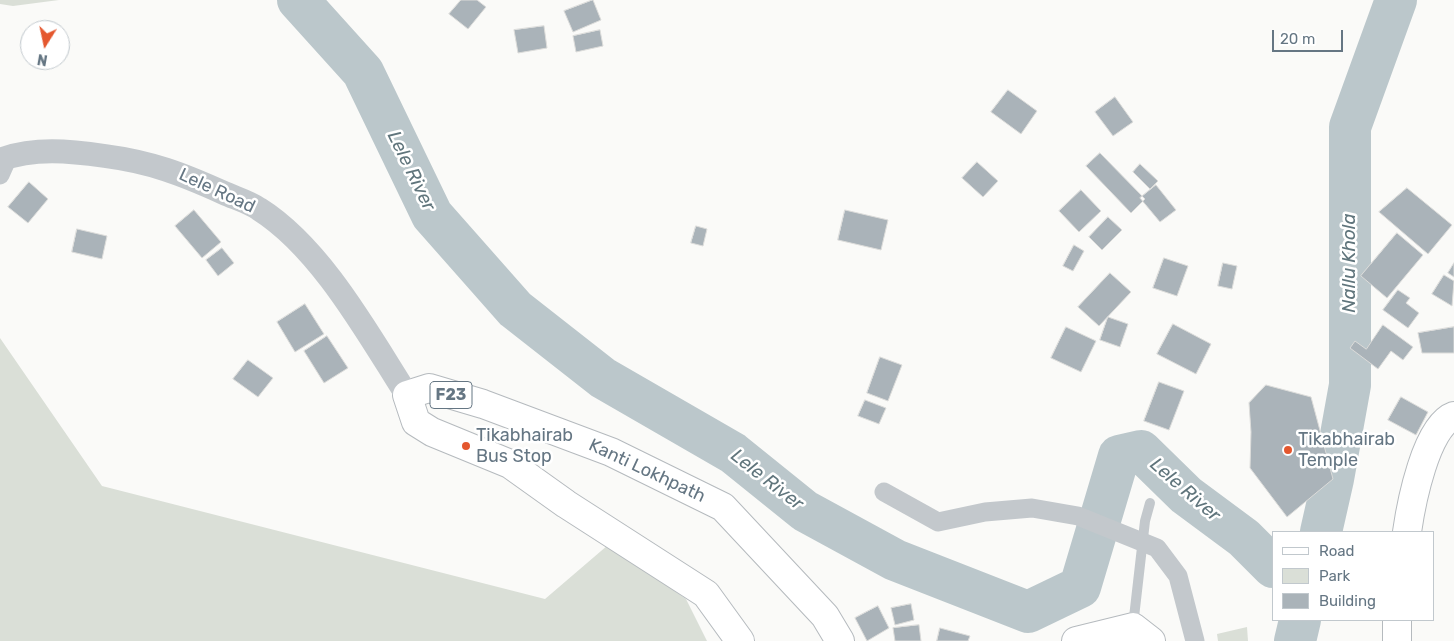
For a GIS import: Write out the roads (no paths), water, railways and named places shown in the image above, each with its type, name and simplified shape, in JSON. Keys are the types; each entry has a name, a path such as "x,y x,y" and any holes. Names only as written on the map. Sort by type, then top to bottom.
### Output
{"main road":[{"name":"Kanti Lokhpath","path":"407,395 429,388 483,404 612,452 723,507 825,616 840,641"},
{"name":"F23","path":"407,395 416,422 510,464 566,504 706,594 740,641"},
{"path":"1407,531 1421,474 1435,434 1446,419 1454,416"},
{"path":"1397,641 1398,621"},
{"path":"1076,641 1142,634"}],"street":[{"name":"Lele Road","path":"3,164 48,151 129,159 176,171 259,208 299,242 346,299 407,395"},
{"path":"884,492 938,522 985,512 1032,508 1078,516 1157,548 1178,576 1195,641"}],"lane":[{"path":"1142,634 1144,522 1150,503"}],"waterway":[{"name":"Lele River","path":"298,0 363,72 432,215 515,309 603,378 733,453 805,511 895,560 1028,612 1080,587 1119,456 1141,451 1186,495 1244,538 1272,566"},
{"name":"Nallu Khola","path":"1321,531 1350,385 1350,127 1396,0"},
{"name":"Nallu Khola","path":"1295,641 1300,621"}],"place":[{"name":"Tikabhairab Bus Stop","path":"466,446"},
{"name":"Tikabhairab Temple","path":"1288,450"}]}
